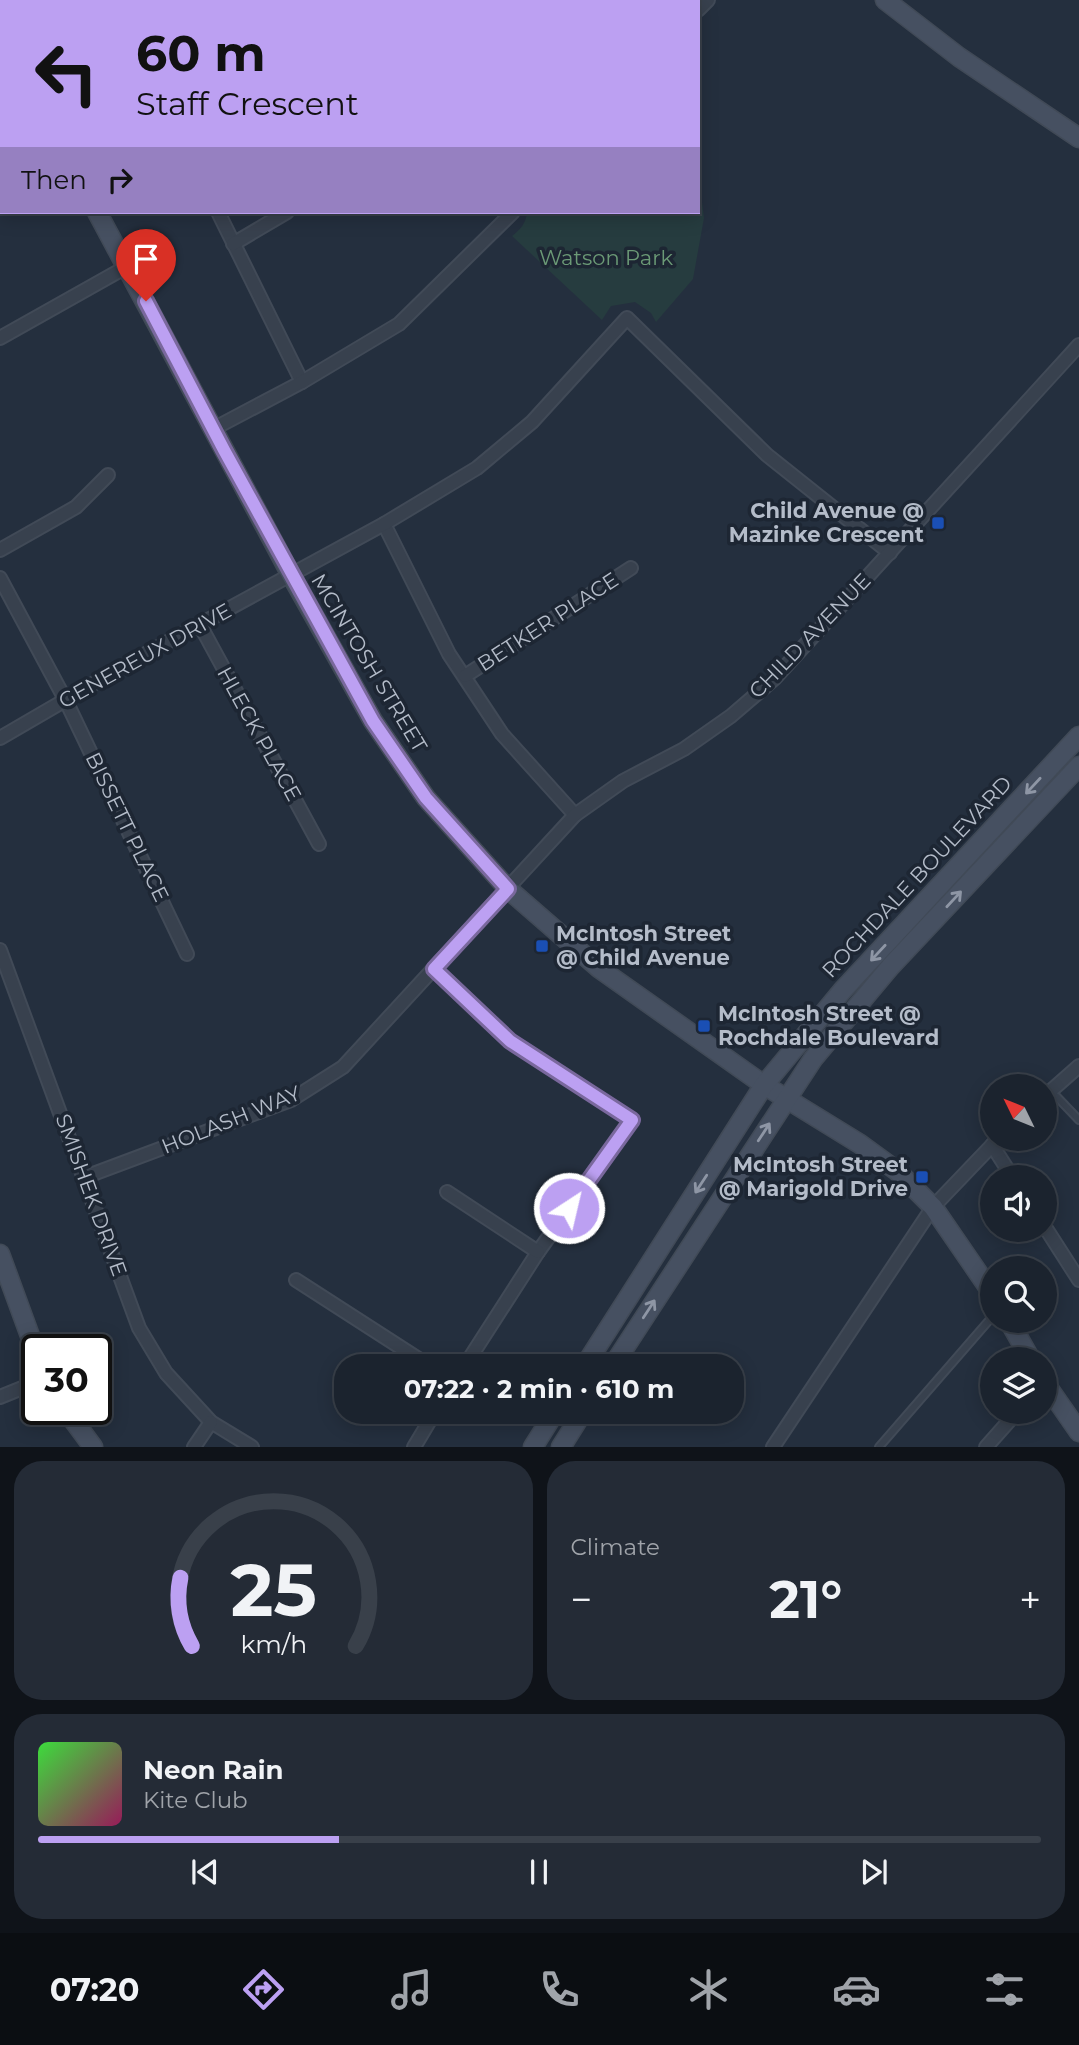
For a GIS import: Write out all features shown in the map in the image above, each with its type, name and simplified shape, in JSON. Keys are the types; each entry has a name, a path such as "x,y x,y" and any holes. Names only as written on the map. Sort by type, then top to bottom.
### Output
{"street":[{"path":"885,0 959,57 1079,138"},
{"name":"MCINTOSH STREET","path":"98,214 291,575 373,721 426,798 508,889 600,970 764,1085 860,1144 897,1171 933,1207 980,1276"},
{"path":"221,214 302,382"},
{"path":"233,244 284,214"},
{"path":"213,429 302,382 399,324 511,214"},
{"path":"0,338 128,266"},
{"name":"GENEREUX DRIVE","path":"0,738 384,524 477,468 523,430 627,318 767,455 890,553"},
{"name":"CHILD AVENUE","path":"508,889 575,815 623,780 684,749 731,716 774,679 1079,345"},
{"path":"0,551 76,507 108,475"},
{"path":"384,524 449,654 502,734 575,815"},
{"name":"BETKER PLACE","path":"465,676 631,568"},
{"name":"BISSETT PLACE","path":"0,578 66,701 187,954"},
{"name":"HLECK PLACE","path":"200,625 319,844"},
{"name":"ROCHDALE BOULEVARD","path":"592,1354 764,1085 842,991 1079,736"},
{"name":"ROCHDALE BOULEVARD","path":"620,1354 813,1059 845,1018 1079,766"},
{"name":"HOLASH WAY","path":"85,1177 291,1100 343,1067 508,889"},
{"name":"SMISHEK DRIVE","path":"0,950 139,1328 166,1373 211,1422 252,1447"},
{"path":"434,969 510,1041 632,1120 538,1252 472,1354"},
{"path":"1057,1085 1079,1066"},
{"path":"773,1447 933,1207 985,1152"},
{"path":"447,1192 538,1252"},
{"path":"1055,1242 1079,1280"},
{"path":"0,1254 29,1334"},
{"path":"296,1280 411,1354"},
{"path":"0,1397 21,1388"},
{"path":"1057,1400 1079,1432"},
{"path":"194,1447 211,1422"},
{"path":"414,1447 428,1424"},
{"path":"533,1447 547,1424"},
{"path":"561,1447 575,1424"},
{"path":"986,1447 1006,1424"},
{"path":"77,1425 93,1447"}],"lane":[{"path":"1057,1097 1079,1120"},
{"path":"879,1447 980,1331"}],"green space":[{"name":"Watson Park","path":"700,186 704,218 693,279 656,322 651,313 635,302 611,306 602,320 512,236 523,226 527,214 700,214"}],"place":[{"name":"Child Avenue @ Mazinke Crescent","path":"938,523"},
{"name":"McIntosh Street @ Child Avenue","path":"542,946"},
{"name":"McIntosh Street @ Rochdale Boulevard","path":"704,1026"},
{"name":"McIntosh Street @ Marigold Drive","path":"922,1177"}],"route":[{"path":"146,301 291,575 373,721 426,798 508,889 434,969 510,1041 632,1120 569,1208"}]}
